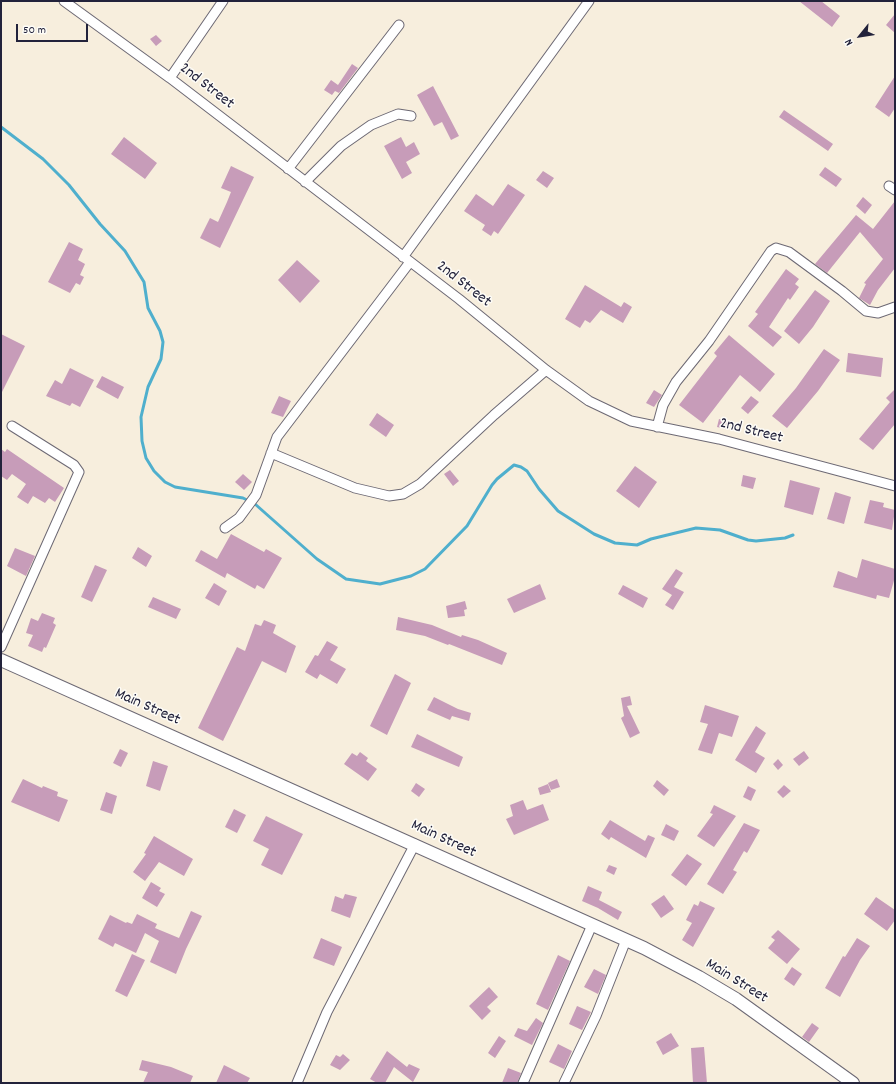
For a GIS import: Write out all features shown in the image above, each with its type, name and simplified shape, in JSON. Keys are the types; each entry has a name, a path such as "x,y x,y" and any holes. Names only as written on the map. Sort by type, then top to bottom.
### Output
{"main road":[{"name":"Main Street","path":"1,660 415,844 626,940 699,977 736,999 853,1083"}],"street":[{"name":"2nd Street","path":"64,1 170,78 546,370 589,401 631,421 726,441 895,486"},
{"path":"170,78 223,1"},
{"path":"225,528 239,518 248,508 256,495 277,437 406,260 589,1"},
{"path":"288,169 399,25"},
{"path":"305,182 341,146 371,125 398,114 411,116"},
{"path":"657,427 662,404 676,382 709,341 771,251 776,248 789,252 866,311 878,314 895,307"},
{"path":"271,453 355,488 389,496 403,494 420,484 494,415 546,370"},
{"path":"1,647 79,472 74,465 12,426"},
{"path":"297,1083 327,1012 415,844"},
{"path":"523,1083 592,925"},
{"path":"564,1083 596,1016 626,940"}],"building":[{"path":"799,1 821,1 840,16 832,27"},
{"path":"895,14 895,33 886,25"},
{"path":"156,35 162,41 156,46 150,39"},
{"path":"352,64 358,68 339,93 335,91 332,95 324,90 331,80 338,85"},
{"path":"895,76 895,108 889,117 875,107"},
{"path":"433,86 459,136 451,140 442,122 434,126 417,95"},
{"path":"784,110 833,144 828,151 779,117"},
{"path":"124,137 157,163 145,179 111,154"},
{"path":"401,137 406,147 414,142 420,154 406,162 412,173 402,179 384,146"},
{"path":"231,166 254,177 220,248 200,238 210,218 218,222 227,202 231,192 221,188"},
{"path":"825,167 842,179 836,187 819,175"},
{"path":"543,171 554,178 547,188 536,180"},
{"path":"508,184 525,195 498,234 494,231 491,236 482,230 485,225 464,211 476,194 493,206"},
{"path":"863,197 872,205 865,214 856,206"},
{"path":"895,201 895,268 878,290 870,305 859,298 866,284 864,283 883,259 860,232 827,273 815,264 856,215 873,229"},
{"path":"69,242 83,249 78,260 85,264 80,275 84,277 80,285 76,283 70,293 48,282"},
{"path":"297,260 320,281 300,303 278,280"},
{"path":"786,269 799,279 795,284 799,287 790,300 788,298 769,327 782,337 773,347 748,326 758,314 755,312"},
{"path":"585,285 621,307 624,302 632,307 623,323 601,310 590,323 585,320 580,328 565,319"},
{"path":"815,290 830,301 813,327 799,344 784,331"},
{"path":"1,334 25,346 1,394"},
{"path":"729,335 775,374 760,392 740,375 703,423 679,405 717,356 714,353"},
{"path":"824,349 840,360 818,391 787,428 772,416 796,388"},
{"path":"848,353 883,358 881,377 846,372"},
{"path":"70,368 94,380 80,407 72,403 70,406 46,396 55,380 62,384"},
{"path":"102,376 124,387 118,399 96,387"},
{"path":"895,389 895,424 873,450 859,439 890,402 886,398"},
{"path":"654,390 662,395 654,407 646,403"},
{"path":"279,396 291,401 283,417 271,413"},
{"path":"751,396 759,402 748,414 741,408"},
{"path":"377,413 394,425 386,437 369,425"},
{"path":"719,419 728,421 726,429 717,427"},
{"path":"1,449 5,452 7,449 64,488 55,502 49,498 45,503 33,496 28,504 17,497 26,484 12,474 7,480 1,476"},
{"path":"635,466 657,482 639,508 616,491"},
{"path":"450,470 459,481 453,486 444,474"},
{"path":"243,474 252,482 244,490 235,482"},
{"path":"743,475 756,478 753,489 741,486"},
{"path":"790,480 820,488 813,515 784,507"},
{"path":"835,492 851,497 844,524 827,519"},
{"path":"870,500 884,503 883,507 895,510 892,530 864,523"},
{"path":"231,534 264,552 266,549 282,558 264,589 257,585 255,589 227,573 225,578 195,561 201,550 217,559"},
{"path":"138,547 152,556 146,567 132,558"},
{"path":"15,548 35,556 26,576 7,566"},
{"path":"862,559 895,569 895,577 889,598 877,595 876,599 833,587 838,571 857,578"},
{"path":"95,565 107,570 92,602 81,597"},
{"path":"676,569 683,573 674,587 684,592 673,610 665,605 672,595 662,589"},
{"path":"214,583 227,591 219,606 205,598"},
{"path":"540,584 546,599 514,613 507,599"},
{"path":"623,585 648,598 643,608 618,594"},
{"path":"153,597 181,609 176,619 148,607"},
{"path":"465,601 467,609 464,610 465,616 448,618 446,606"},
{"path":"42,613 55,618 53,623 56,625 46,648 44,647 42,652 28,646 33,635 26,633 31,618 38,621"},
{"path":"398,617 432,625 461,637 462,635 478,640 507,653 502,665 425,636 396,630"},
{"path":"264,620 276,625 273,633 296,646 286,673 262,661 223,741 198,728 237,647 245,651 255,624 261,626"},
{"path":"327,641 338,647 330,660 346,669 337,684 320,674 317,679 305,672 315,655 318,656"},
{"path":"395,674 411,683 387,735 370,726"},
{"path":"630,696 632,705 627,706 640,733 630,738 621,718 624,716 621,698"},
{"path":"434,697 458,709 471,713 469,721 452,716 450,720 427,710"},
{"path":"705,705 739,716 732,737 719,733 712,754 698,750 708,724 700,722"},
{"path":"756,726 766,733 755,752 765,758 756,773 735,760"},
{"path":"417,734 463,757 459,767 411,747"},
{"path":"120,749 128,753 121,767 113,763"},
{"path":"804,751 809,758 799,766 793,759"},
{"path":"360,752 368,758 366,761 377,769 368,781 344,764 352,753 357,756"},
{"path":"778,759 783,765 778,770 773,764"},
{"path":"153,761 168,766 160,791 146,786"},
{"path":"23,779 42,788 43,786 58,792 57,796 68,800 59,822 11,802"},
{"path":"557,779 560,787 551,790 548,783"},
{"path":"657,780 669,790 664,796 653,786"},
{"path":"416,783 425,789 419,797 411,791"},
{"path":"548,784 551,792 540,795 538,788"},
{"path":"784,785 791,791 783,798 777,792"},
{"path":"748,786 756,790 751,801 743,797"},
{"path":"106,792 117,796 112,814 100,810"},
{"path":"523,800 527,810 543,804 549,820 514,835 506,819 513,816 510,805"},
{"path":"714,805 736,816 714,847 697,836 713,814 710,813"},
{"path":"234,809 246,815 237,833 225,827"},
{"path":"266,816 303,834 282,875 261,865 269,849 253,841"},
{"path":"610,820 645,841 648,835 655,838 646,858 611,837 609,840 601,834"},
{"path":"744,823 760,830 747,853 744,851 733,870 737,872 723,894 707,884"},
{"path":"666,824 679,831 674,841 661,835"},
{"path":"154,836 193,859 184,876 159,862 145,881 133,872 146,854 144,853"},
{"path":"687,854 702,864 686,886 671,875"},
{"path":"609,865 617,868 614,875 606,871"},
{"path":"151,882 161,888 159,891 165,894 157,907 142,898"},
{"path":"588,886 602,892 599,900 622,912 618,920 598,908 582,901"},
{"path":"345,894 357,897 350,918 331,911 335,896 343,899"},
{"path":"664,895 674,909 661,918 651,904"},
{"path":"876,897 895,910 895,920 887,931 864,914"},
{"path":"700,901 715,908 693,947 682,940 692,923 686,920 694,904 698,906"},
{"path":"191,911 202,916 176,974 150,962 159,941 145,933 136,953 115,943 113,947 98,939 110,915 126,923 132,924 137,914 157,924 155,928 179,938"},
{"path":"778,930 800,949 787,964 768,948 775,940 771,937"},
{"path":"321,938 342,947 334,966 313,958"},
{"path":"857,938 870,946 860,960 840,997 825,988 843,956 845,957"},
{"path":"132,954 145,960 127,997 115,991"},
{"path":"558,955 570,961 548,1010 536,1004"},
{"path":"792,967 802,974 794,986 784,979"},
{"path":"594,969 606,975 598,994 584,987"},
{"path":"489,987 498,997 487,1007 491,1011 482,1020 469,1006"},
{"path":"577,1006 591,1012 582,1030 569,1024"},
{"path":"536,1018 543,1023 532,1045 514,1036 518,1028 527,1031"},
{"path":"812,1023 819,1028 809,1042 802,1037"},
{"path":"671,1033 679,1046 663,1055 656,1042"},
{"path":"499,1036 506,1041 495,1058 488,1053"},
{"path":"558,1044 572,1051 564,1069 549,1062"},
{"path":"704,1047 707,1083 693,1083 691,1048"},
{"path":"387,1051 407,1067 409,1064 420,1069 413,1082 394,1067 385,1083 377,1083 370,1079"},
{"path":"343,1054 350,1060 340,1070 330,1065 336,1055 340,1057"},
{"path":"142,1060 171,1067 193,1076 190,1083 143,1083 148,1072 139,1070"},
{"path":"224,1065 250,1078 247,1083 216,1083"},
{"path":"508,1068 521,1073 517,1083 502,1083"}],"waterway":[{"path":"1,127 43,159 69,185 100,224 125,251 144,282 148,308 160,331 163,342 161,359 148,387 141,417 142,441 146,458 154,471 165,482 175,487 243,498 255,504 317,559 346,579 380,584 411,576 425,569 467,526 492,485 514,465 527,471 539,489 558,511 594,534 615,543 637,545 651,539 696,528 720,530 748,540 756,541 785,538 793,535"}]}
